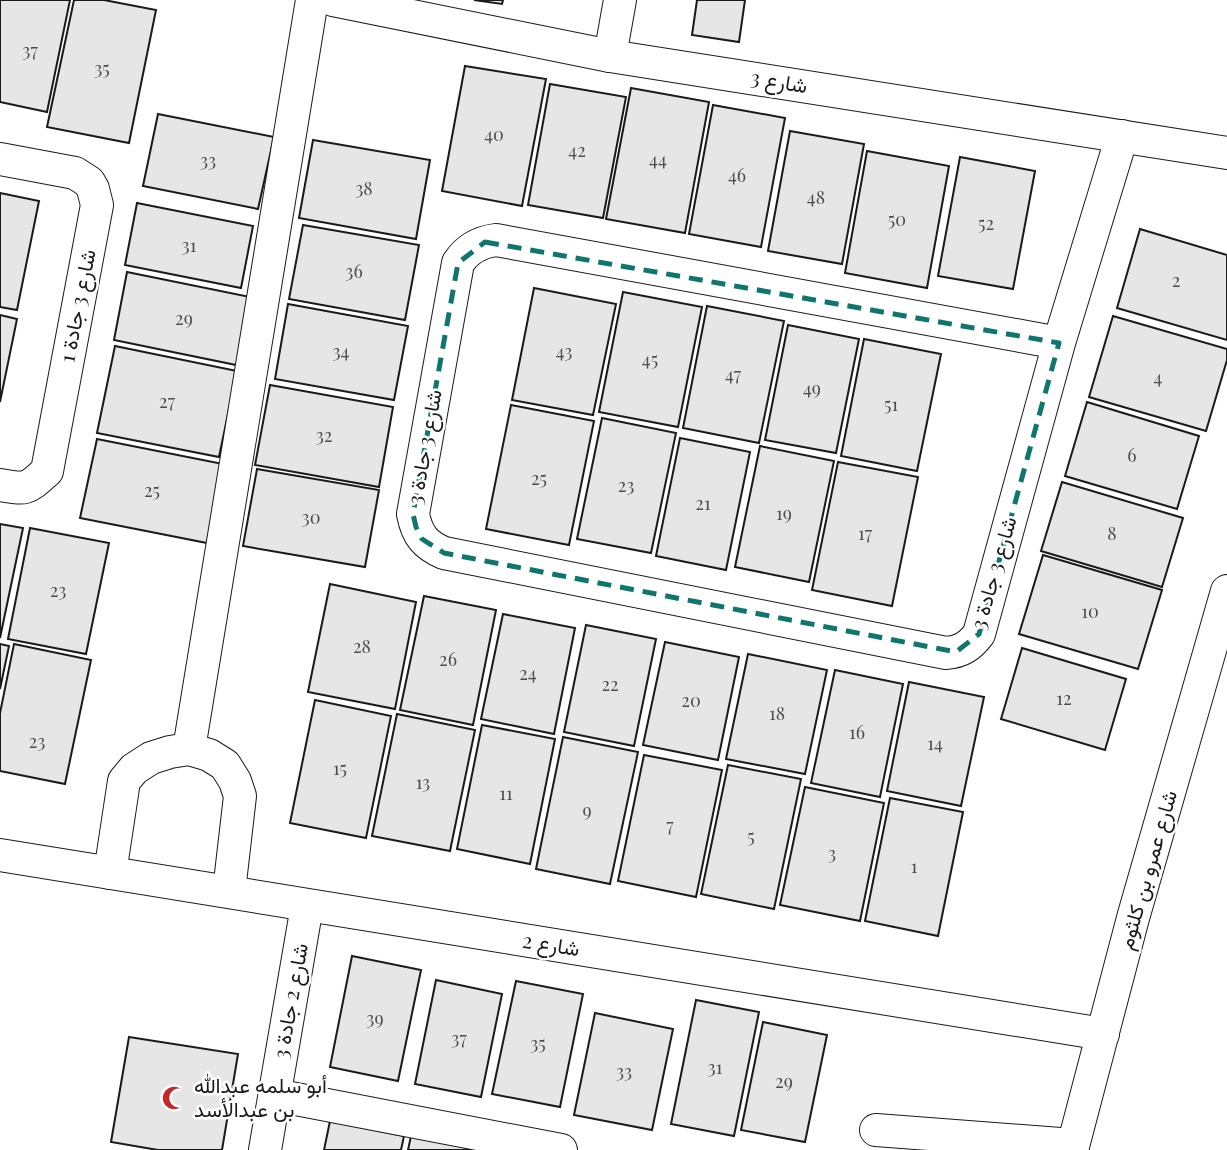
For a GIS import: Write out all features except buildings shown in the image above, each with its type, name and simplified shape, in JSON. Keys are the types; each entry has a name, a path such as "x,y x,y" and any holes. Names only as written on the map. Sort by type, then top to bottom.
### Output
{"street":[{"path":"189,749 312,0"},
{"name":"شارع 3","path":"333,0 610,56 1227,153"},
{"path":"610,56 620,0"},
{"name":"شارع 3 جادة 3","path":"1059,343 496,240 485,242 473,247 458,263 413,514 416,527 422,539 432,548 444,553 946,653 965,649 979,634 1059,343 1122,136"},
{"name":"شارع 3 جادة 1","path":"0,159 75,173 89,182 97,205 47,471 37,481 20,489 0,485"},
{"name":"شارع عمرو بن كلثوم","path":"1073,1147 1137,905 1227,591"},
{"path":"110,873 124,781 134,769 151,758 189,749 209,755 225,765 240,796 229,891"},
{"name":"شارع 2","path":"0,855 1103,1034"},
{"name":"شارع 2 جادة 3","path":"265,1150 307,906"},
{"path":"275,1095 561,1150"},
{"path":"876,1130 1073,1147"}],"highlighted area":[{"path":"485,242 1059,343 979,634 956,652 444,553 422,539 416,527 413,514 458,263"}],"place":[{"name":"أبو سلمه عبدالله بن عبدالأسد","path":"174,1098"}]}
